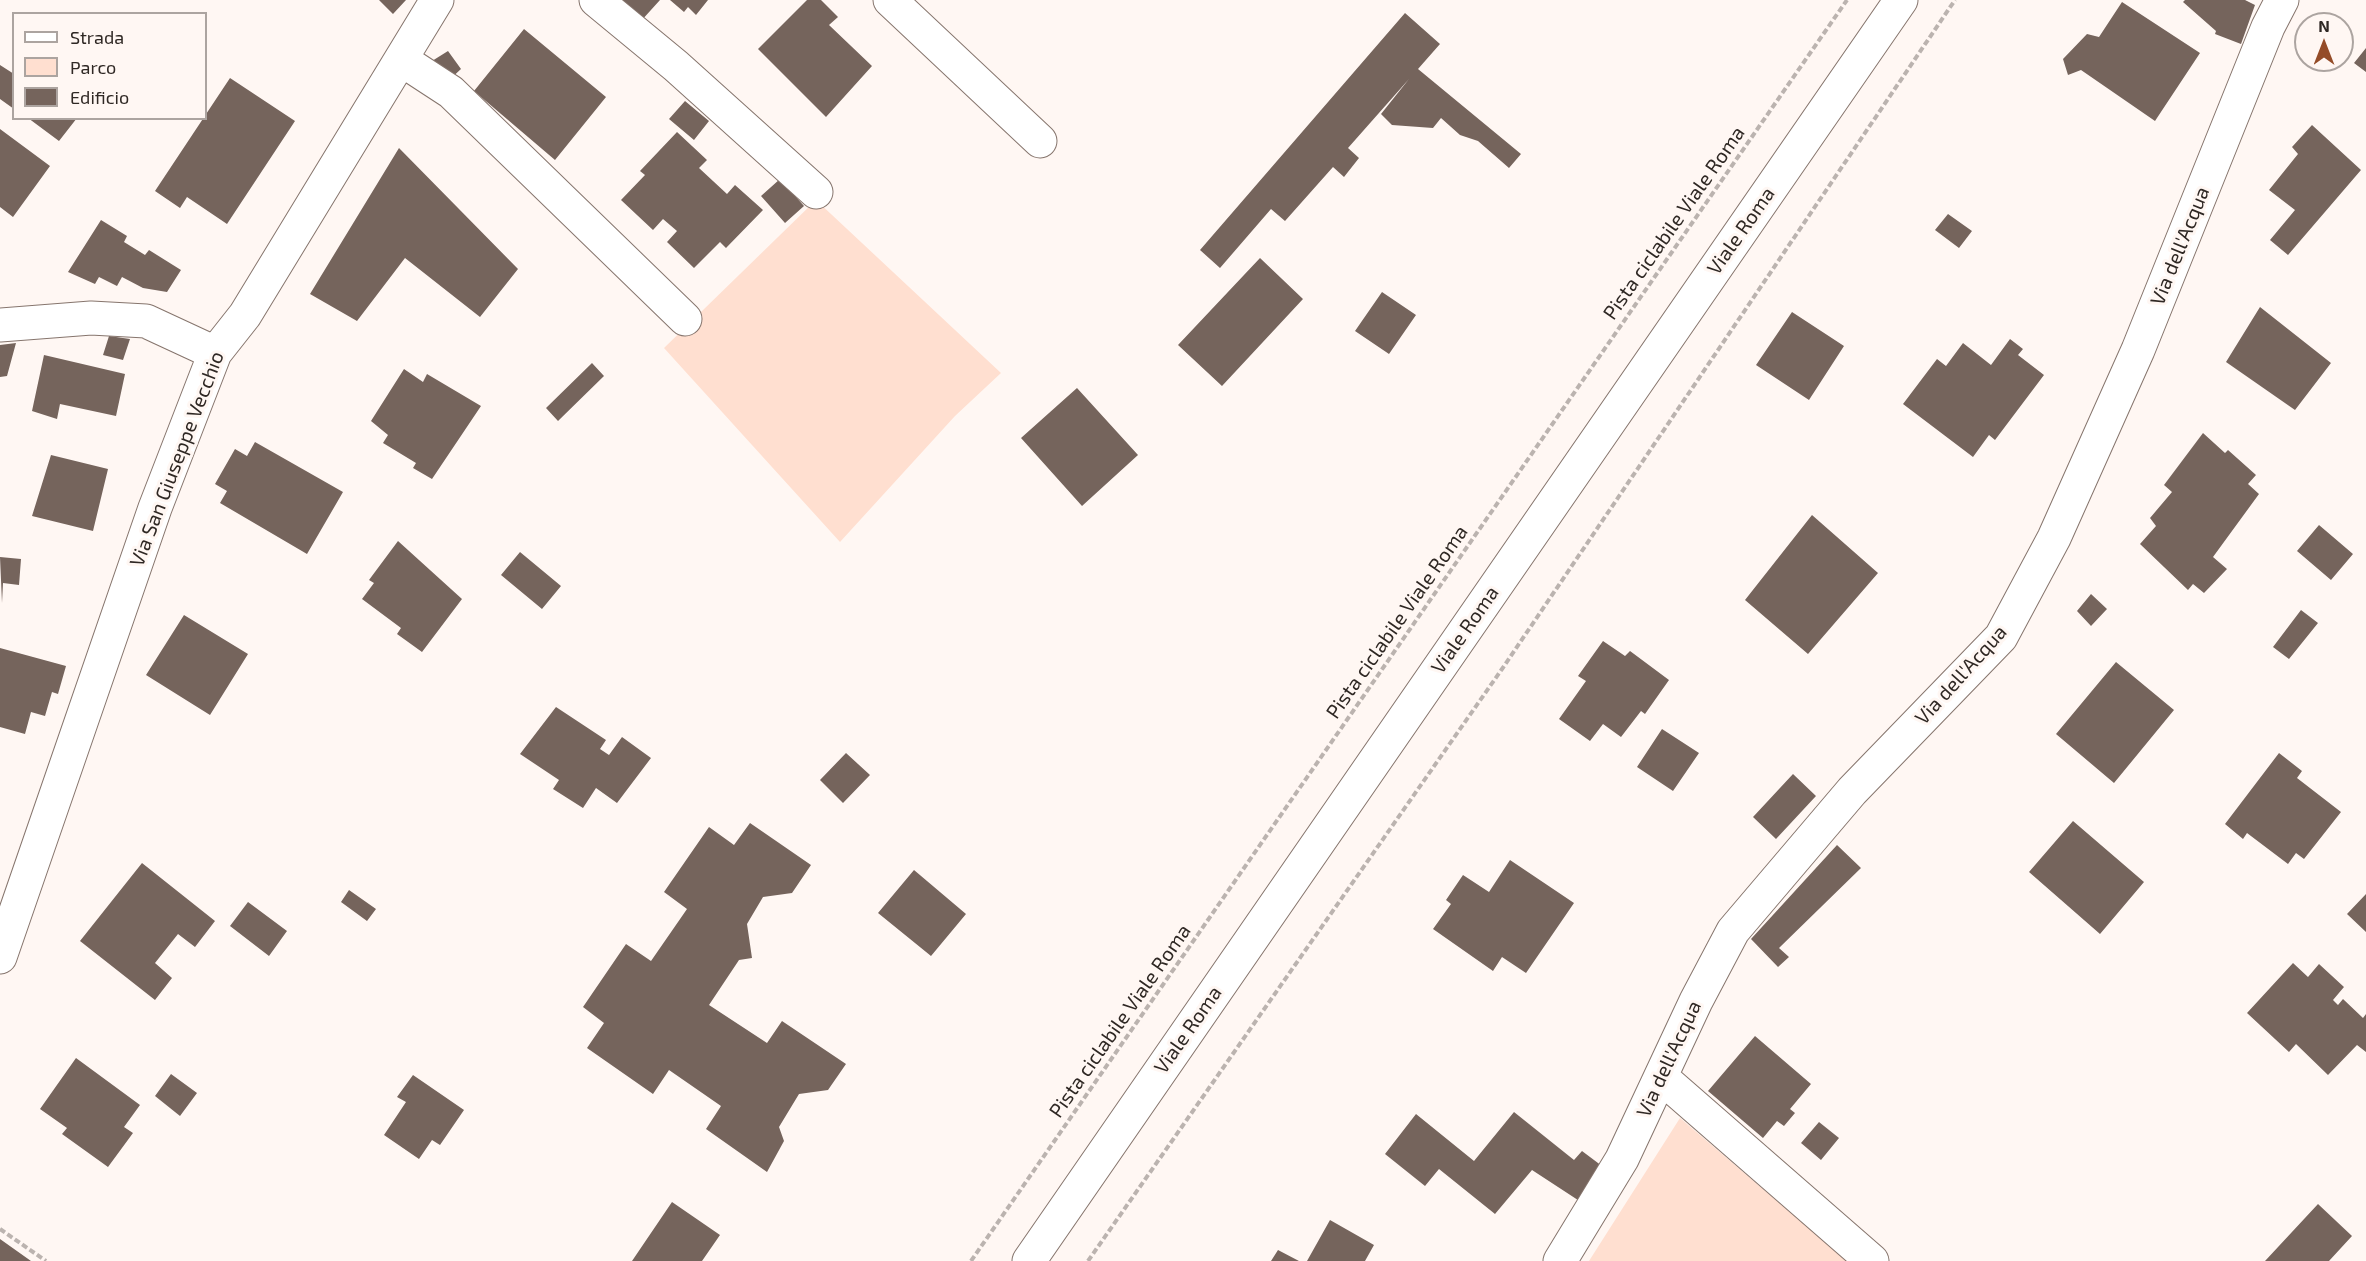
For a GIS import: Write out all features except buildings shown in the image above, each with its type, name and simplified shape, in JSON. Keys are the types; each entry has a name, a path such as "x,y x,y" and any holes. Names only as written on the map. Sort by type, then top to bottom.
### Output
{"street":[{"name":"Via San Giuseppe Vecchio","path":"0,957 155,508 215,353 244,315 437,0"},
{"path":"596,0 676,66 816,192"},
{"path":"890,0 1040,141"},
{"name":"Viale Roma","path":"1029,1261 1901,0"},
{"name":"Via dell'Acqua","path":"1560,1261 1622,1159 1696,1001 1733,931 1852,791 2001,637 2054,538 2138,350 2268,27 2282,0"},
{"path":"402,60 451,92 685,319"},
{"path":"0,325 91,318 146,321 215,353"},
{"path":"1661,1077 1872,1261"}],"path":[{"name":"Pista ciclabile Viale Roma","path":"971,1261 1847,0"},
{"path":"1088,1261 1502,669 1955,0"},
{"path":"0,1229 46,1261"}],"green space":[{"path":"816,200 1001,373 955,416 840,542 664,348"},
{"path":"1680,1118 1847,1261 1589,1261"}]}
